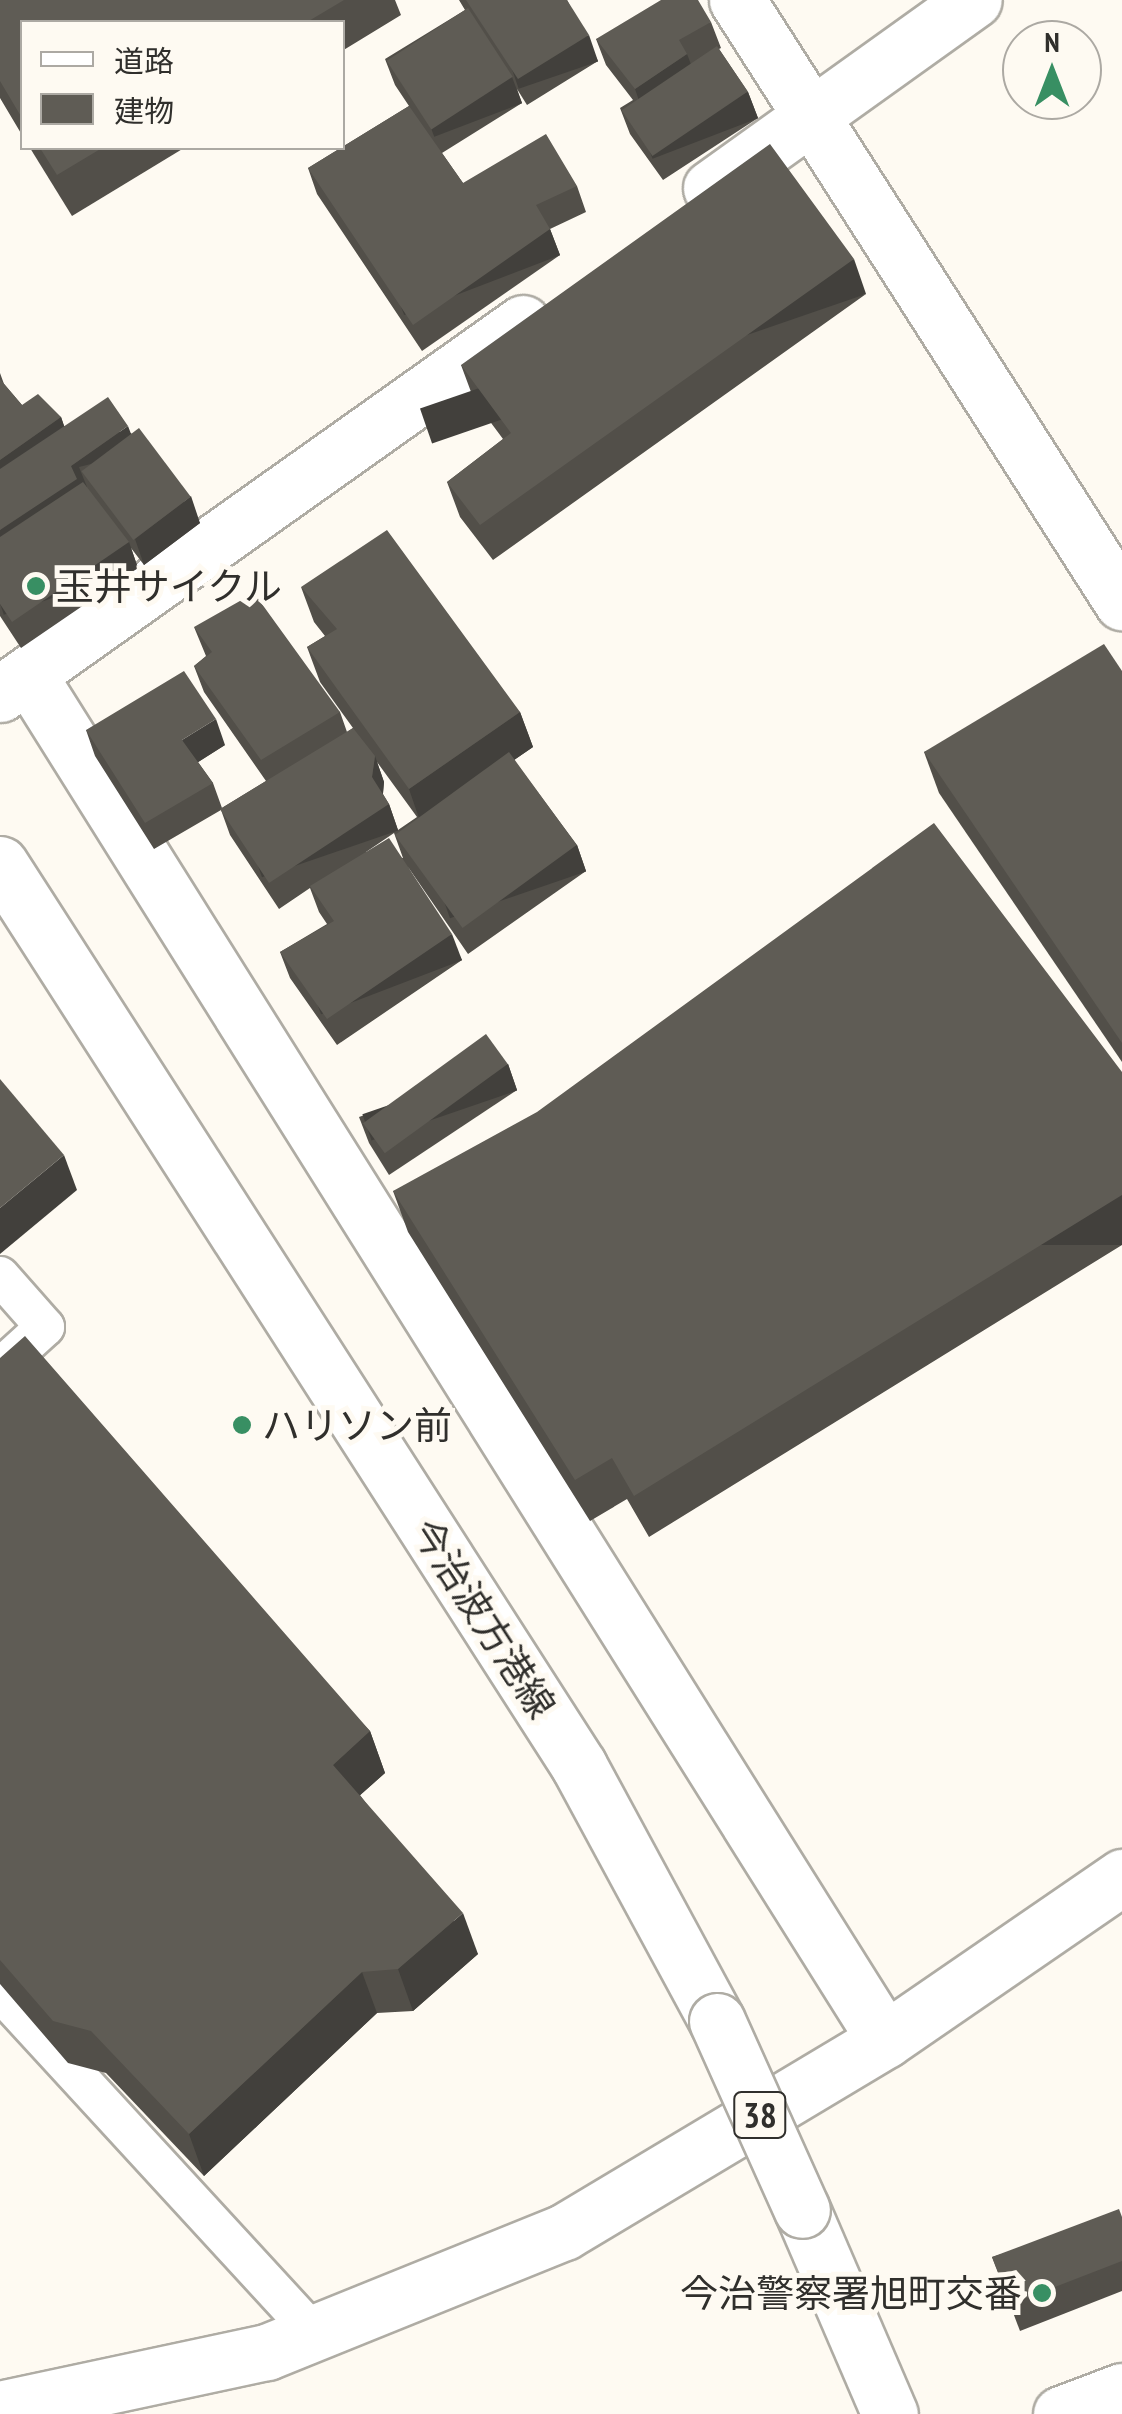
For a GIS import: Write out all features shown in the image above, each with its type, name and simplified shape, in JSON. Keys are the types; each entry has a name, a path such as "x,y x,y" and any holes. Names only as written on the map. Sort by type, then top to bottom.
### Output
{"street":[{"path":"737,0 1122,602"},
{"path":"668,219 974,0"},
{"path":"572,288 14,685 885,2040"},
{"name":"今治波方港線","path":"0,864 579,1766 717,2020 890,2414"},
{"path":"0,2409 266,2352 564,2232 885,2040 1122,1877"},
{"path":"1062,2414 1122,2392"}],"lane":[{"path":"0,1276 46,1328 0,1368"},
{"path":"0,1992 314,2333"}],"building":[{"path":"0,0 344,0 310,20 20,20 20,115 0,81"},
{"path":"466,0 567,0 589,35 518,79"},
{"path":"661,0 698,0 711,22 679,40 687,54 635,89 596,39"},
{"path":"468,8 513,77 431,130 387,61"},
{"path":"717,46 748,92 652,156 622,110"},
{"path":"409,106 463,183 546,134 577,186 536,205 550,229 413,325 308,168 337,150 345,150 345,145"},
{"path":"770,144 854,259 480,525 447,482 511,433 461,365"},
{"path":"41,150 99,150 57,175"},
{"path":"0,379 22,405 38,394 61,417 0,460"},
{"path":"108,397 128,426 71,466 77,479 0,530 0,469"},
{"path":"139,428 191,497 133,540 81,471"},
{"path":"83,482 129,542 12,622 0,604 0,537"},
{"path":"387,530 520,712 409,789 307,647 337,629 301,587"},
{"path":"254,593 340,712 261,760 194,666 212,652 194,627"},
{"path":"1104,644 1122,671 1122,1043 924,752"},
{"path":"184,671 216,719 182,740 213,783 145,823 86,730"},
{"path":"353,728 375,756 372,777 389,804 269,883 220,809"},
{"path":"509,752 577,845 463,928 395,835"},
{"path":"934,823 1122,1072 1122,1195 634,1496 612,1458 575,1480 393,1191 537,1112"},
{"path":"389,838 452,934 327,1019 280,952 334,921 310,886"},
{"path":"486,1034 508,1064 385,1153 363,1123"},
{"path":"0,1079 64,1155 0,1208"},
{"path":"25,1336 370,1731 333,1765 463,1913 398,1969 362,1972 189,2134 91,2031 53,2021 0,1960 0,1358"},
{"path":"1119,2209 1122,2261 1011,2304 992,2257"}],"place":[{"name":"玉井サイクル","path":"36,586"},
{"name":"ハリソン前","path":"242,1425"},
{"name":"今治警察署旭町交番","path":"1042,2293"}]}
